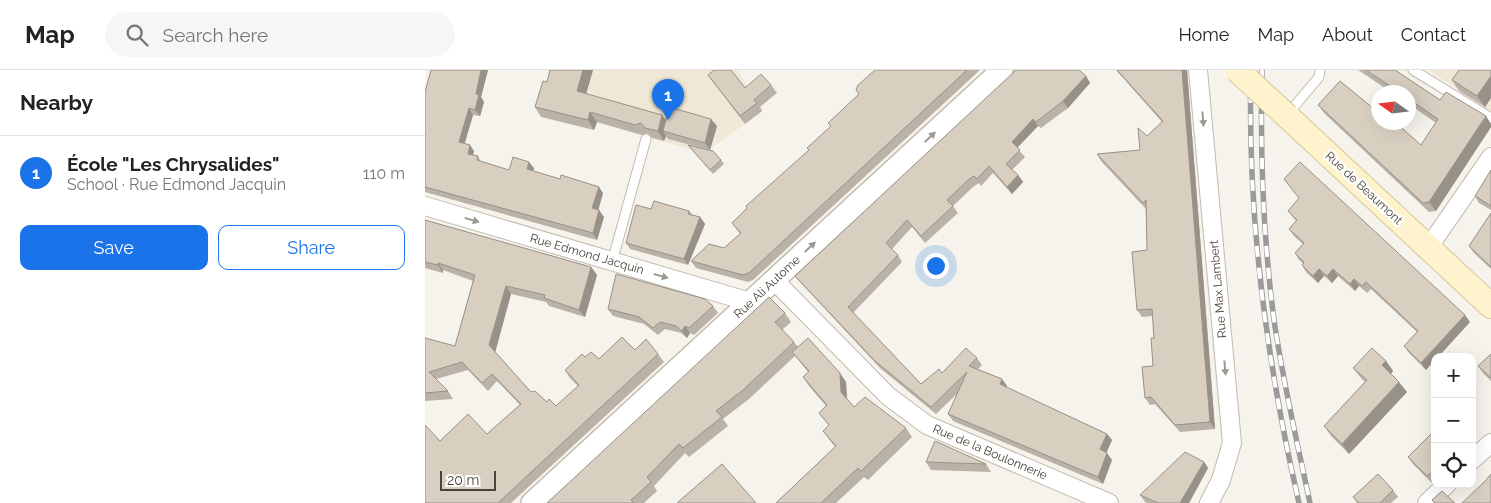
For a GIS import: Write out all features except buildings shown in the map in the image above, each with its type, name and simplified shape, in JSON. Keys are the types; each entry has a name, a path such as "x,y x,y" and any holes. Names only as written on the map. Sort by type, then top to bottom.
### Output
{"main road":[{"name":"Rue de Beaumont","path":"1237,70 1491,306"}],"street":[{"name":"Rue Ali Autome","path":"532,503 1002,70"},
{"name":"Rue Max Lambert","path":"1198,70 1232,443 1221,480 1209,503"},
{"path":"1428,248 1491,157"},
{"name":"Rue Edmond Jacquin","path":"425,206 750,302"},
{"name":"Rue de la Boulonnerie","path":"774,280 888,396 927,425 1109,503"},
{"path":"1476,456 1491,443"},
{"path":"1427,503 1443,488"}],"lane":[{"path":"1287,116 1319,77 1320,70"},
{"path":"1413,70 1491,118"},
{"path":"612,262 646,139"}],"shaded area":[{"path":"556,70 737,70 763,111 704,153 549,109"},
{"path":"1428,70 1491,70 1491,111"}],"railway":[{"path":"1251,70 1252,180 1261,288 1277,396 1299,503"},
{"path":"1262,70 1261,133 1263,195 1270,289 1282,366 1310,503"}],"place":[{"name":"École \"Les Chrysalides\"","path":"668,120"}]}
